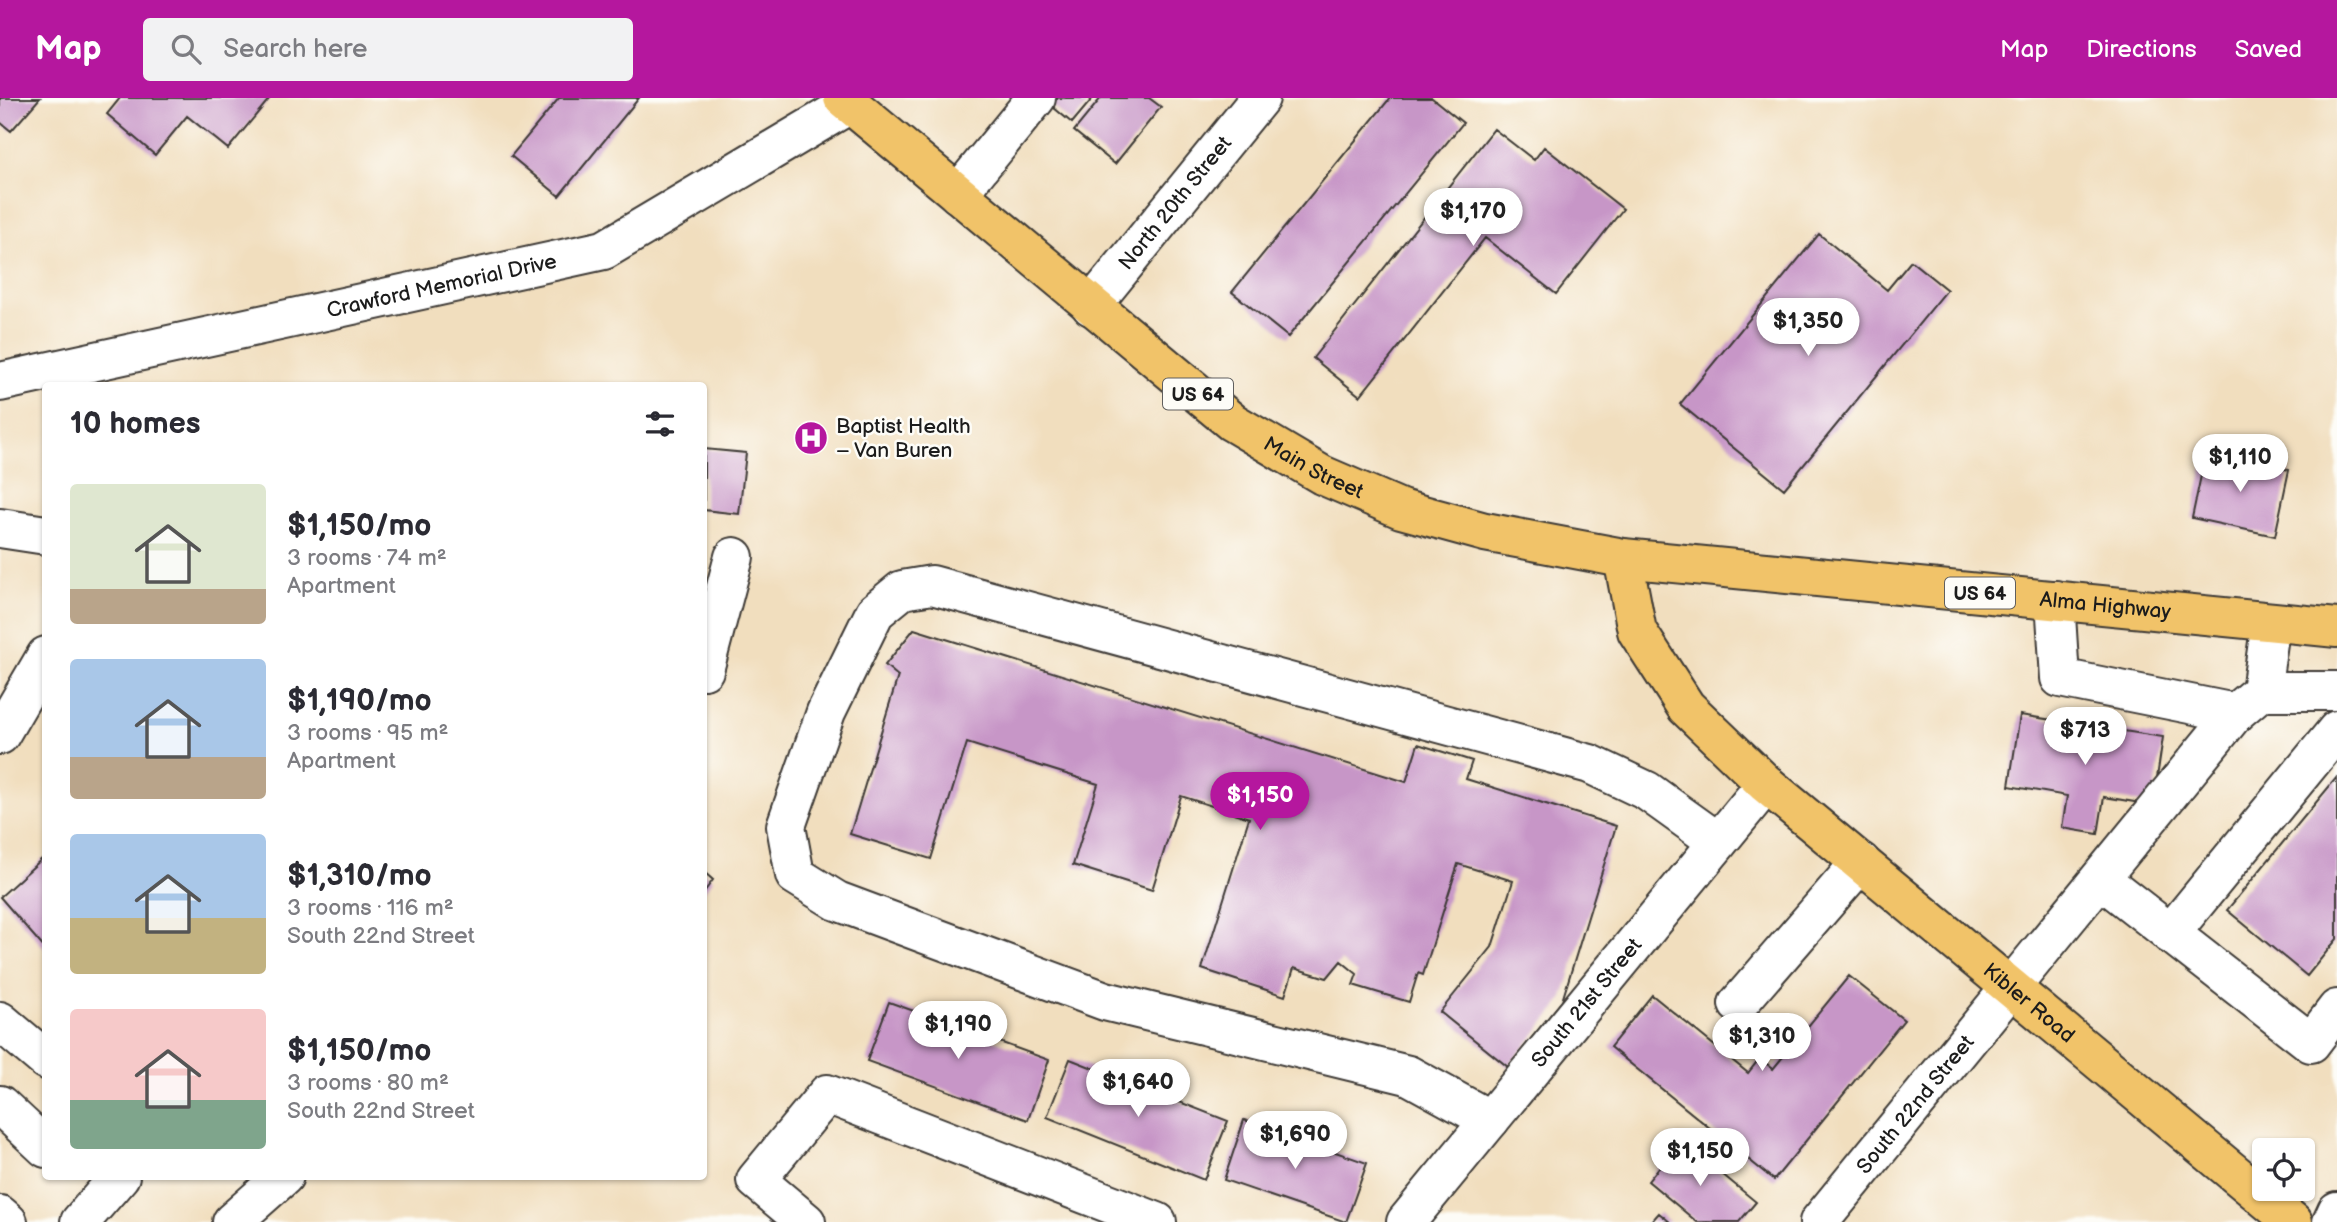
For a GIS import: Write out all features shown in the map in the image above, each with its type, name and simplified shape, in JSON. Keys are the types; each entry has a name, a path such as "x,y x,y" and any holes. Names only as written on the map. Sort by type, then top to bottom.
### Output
{"main road":[{"name":"Main Street","path":"846,101 1232,422 1322,475 1401,509 1485,532 1623,558"},
{"name":"Alma Highway","path":"1623,558 2337,628"},
{"path":"1623,558 1637,631 1686,707 1766,784"},
{"name":"Kibler Road","path":"1766,784 2293,1222"}],"street":[{"path":"958,194 1036,98"},
{"name":"North 20th Street","path":"1091,306 1260,98"},
{"name":"Crawford Memorial Drive","path":"0,382 604,250 846,101"},
{"path":"0,528 42,533"},
{"path":"707,659 734,557"},
{"path":"1490,1120 1408,1074 1105,1001 837,901 796,875 786,826 826,712 875,612 902,590 932,585 1590,764 1647,791 1718,842"},
{"path":"2055,600 2060,678 2248,702 2337,691"},
{"path":"2248,702 2271,622"},
{"path":"0,735 42,663"},
{"name":"South 22nd Street","path":"1819,1222 2010,987 2248,702"},
{"path":"2170,934 2332,747"},
{"name":"South 21st Street","path":"1406,1222 1766,784"},
{"path":"1738,1004 1861,862"},
{"path":"2102,880 2324,1052 2337,1009"},
{"path":"0,1021 42,1057"},
{"path":"806,1222 756,1180 827,1094 1157,1222"},
{"path":"0,1105 42,1144"},
{"path":"232,1222 280,1180"},
{"path":"2332,1222 2337,1211"},
{"path":"0,1215 8,1222"}],"building":[{"path":"0,98 40,98 11,131 0,122"},
{"path":"120,98 270,98 228,149 187,116 155,155 107,114"},
{"path":"559,98 639,98 559,196 511,156"},
{"path":"1050,98 1093,98 1072,123 1047,102"},
{"path":"1101,98 1149,98 1161,107 1115,164 1074,131"},
{"path":"1390,98 1432,98 1463,123 1288,337 1232,292"},
{"path":"1494,129 1534,160 1544,147 1623,209 1556,294 1485,238 1360,396 1313,358"},
{"path":"1819,234 1887,290 1911,261 1947,290 1784,489 1680,404"},
{"path":"707,449 746,453 739,514 707,510"},
{"path":"2206,452 2289,470 2275,536 2192,518"},
{"path":"914,629 1406,782 1418,744 1472,761 1466,779 1616,826 1562,1001 1508,1067 1440,1012 1492,947 1513,881 1458,864 1423,975 1418,973 1409,1002 1353,985 1357,974 1341,961 1327,978 1294,968 1285,996 1202,969 1249,818 1181,796 1152,890 1073,865 1098,784 967,743 931,859 850,834 898,676 885,665"},
{"path":"2020,715 2163,737 2153,805 2104,797 2098,834 2062,828 2067,796 2009,786"},
{"path":"2337,777 2337,939 2307,976 2227,910"},
{"path":"42,859 42,945 0,897"},
{"path":"707,875 713,880 707,888"},
{"path":"1849,976 1904,1020 1774,1180 1610,1047 1652,995 1748,1073 1760,1058 1773,1069"},
{"path":"889,1002 1049,1060 1028,1120 867,1061"},
{"path":"1070,1059 1228,1121 1204,1180 1047,1117"},
{"path":"1244,1120 1367,1163 1346,1222 1224,1180"},
{"path":"1681,1140 1756,1202 1739,1222 1697,1222 1648,1181"},
{"path":"1659,1213 1670,1222 1651,1222"}],"place":[{"name":"Baptist Health – Van Buren","path":"811,438"}]}
